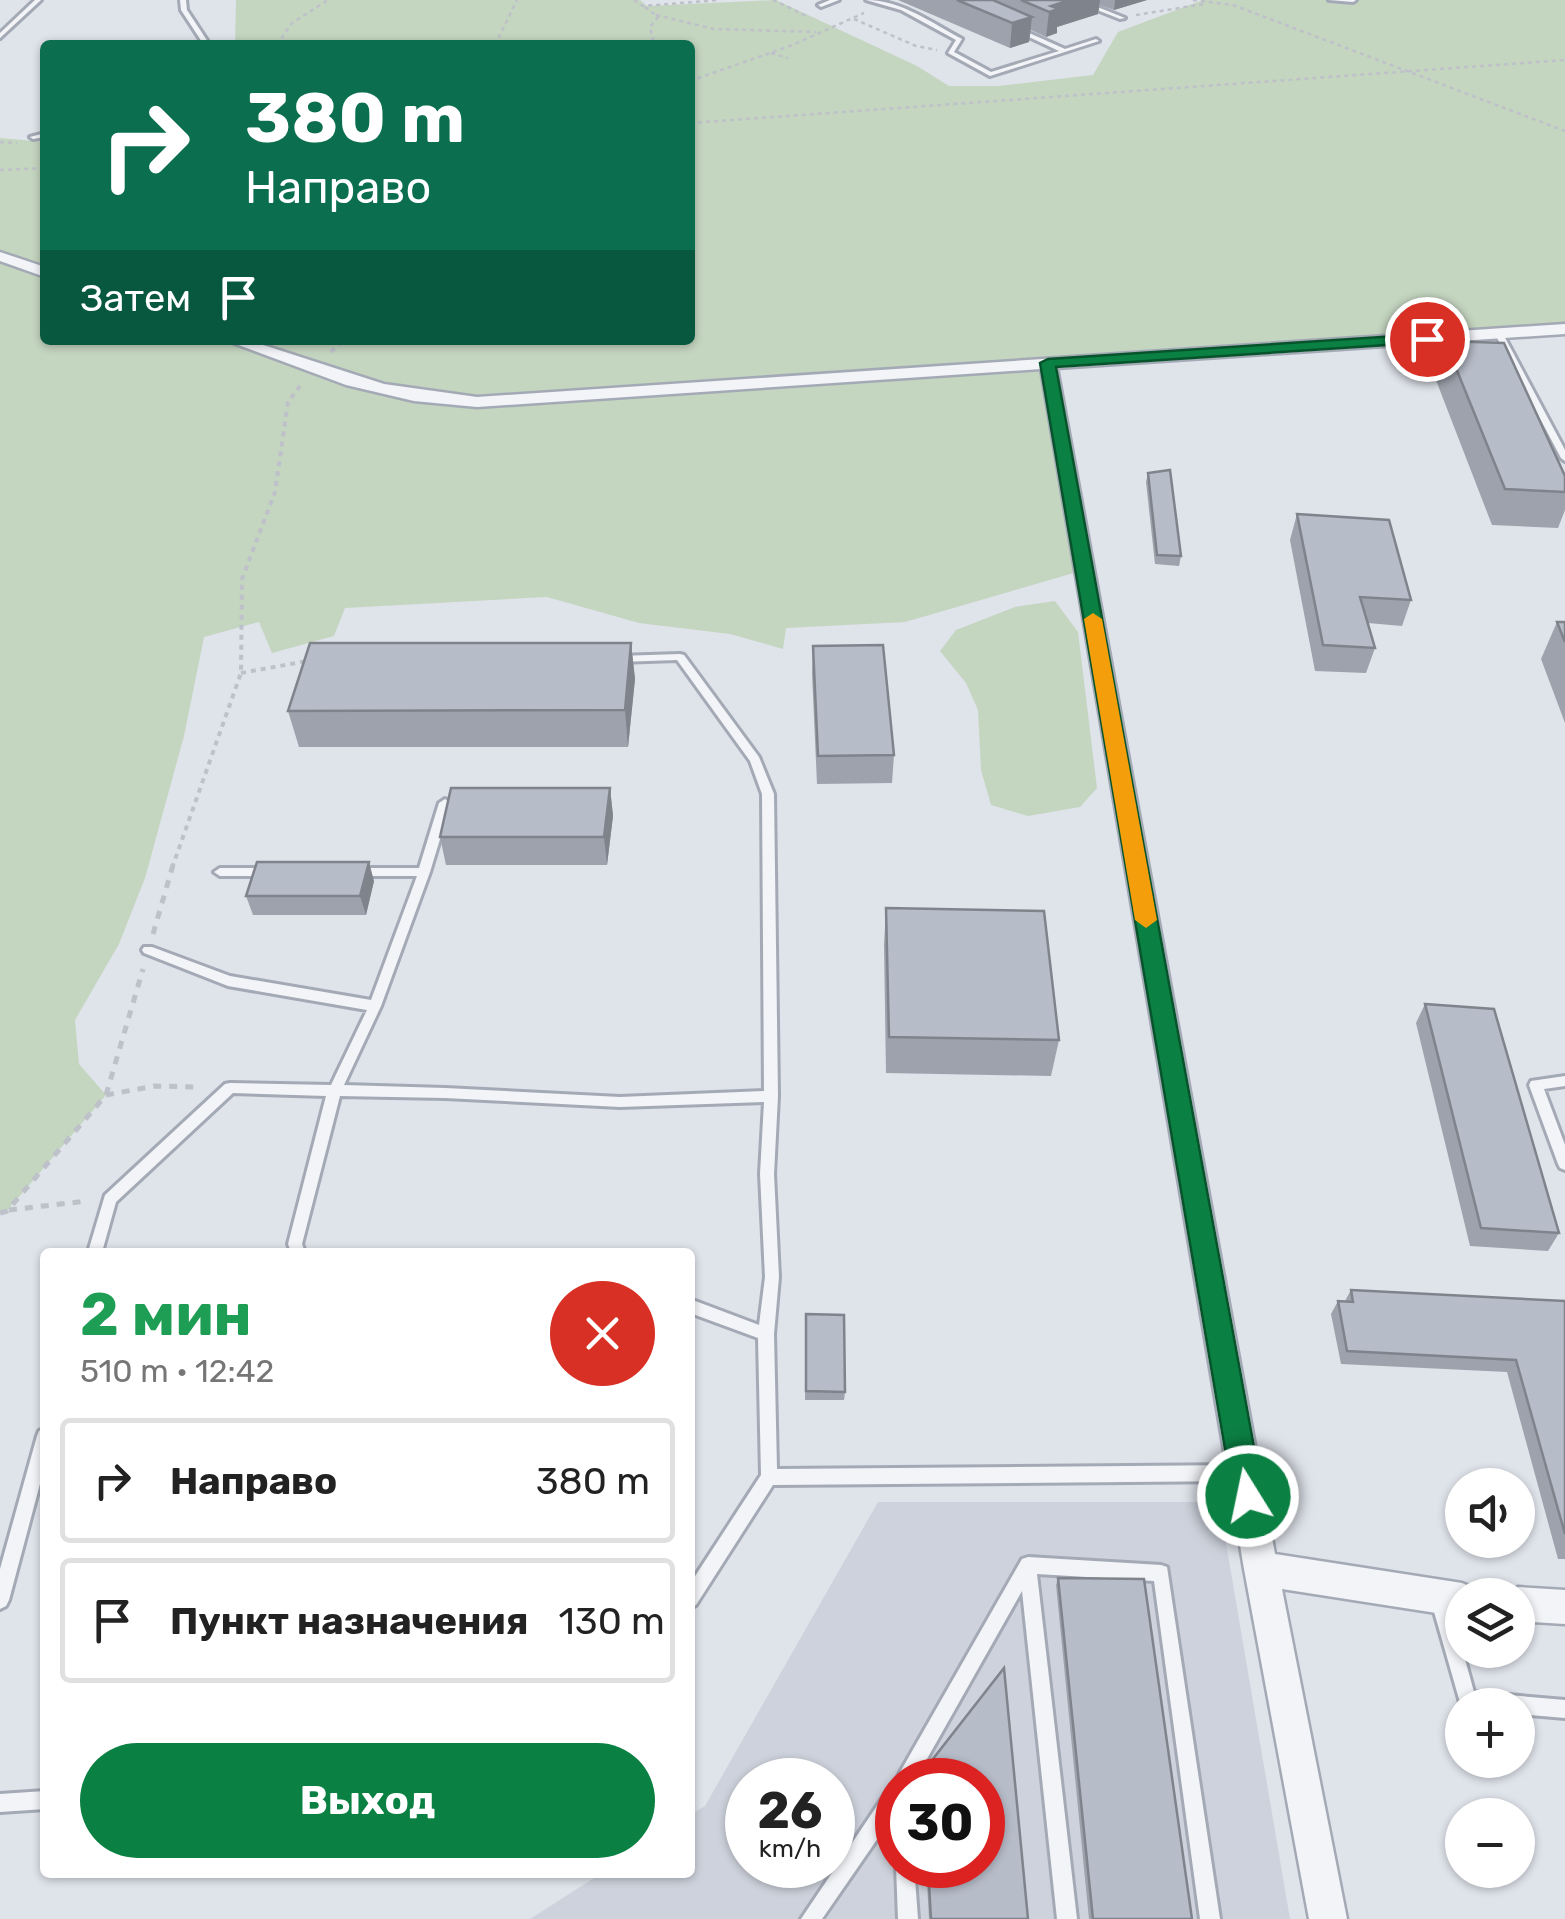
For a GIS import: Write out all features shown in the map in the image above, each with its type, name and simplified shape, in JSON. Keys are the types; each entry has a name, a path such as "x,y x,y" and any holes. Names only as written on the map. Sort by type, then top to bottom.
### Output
{"street":[{"path":"0,256 40,270"},
{"path":"247,345 312,369 404,394 477,402 1565,329"},
{"path":"1048,363 1261,1570 1328,1919"},
{"path":"1261,1570 1445,1598"},
{"path":"1535,1605 1565,1607"}],"lane":[{"path":"0,36 38,0"},
{"path":"182,0 184,10 204,40"},
{"path":"821,5 836,0"},
{"path":"869,0 913,14 960,40 950,52 990,74 1096,41"},
{"path":"1075,0 1122,18"},
{"path":"1332,0 1353,0"},
{"path":"999,22 1065,50"},
{"path":"33,137 40,136"},
{"path":"1499,334 1565,458"},
{"path":"606,659 680,658 755,760 768,794 768,1174 772,1277 766,1334 769,1477 695,1592"},
{"path":"296,1248 334,1092 374,1006 445,803"},
{"path":"220,872 276,872"},
{"path":"350,872 424,872"},
{"path":"148,950 228,981 374,1006"},
{"path":"1565,1080 1536,1085 1565,1164"},
{"path":"97,1248 110,1198 230,1088 620,1102 771,1096"},
{"path":"695,1308 766,1334"},
{"path":"0,1600 40,1454"},
{"path":"769,1477 1244,1473"},
{"path":"918,1758 1028,1565"},
{"path":"1028,1565 1067,1919"},
{"path":"1028,1565 1161,1572 1210,1919"},
{"path":"1462,1668 1467,1700 1565,1709"},
{"path":"0,1803 40,1800"},
{"path":"810,1919 875,1825"},
{"path":"906,1888 908,1919"}],"path":[{"path":"281,40 292,23 328,0"},
{"path":"497,40 517,0"},
{"path":"634,0 656,15 714,29 819,32"},
{"path":"643,6 720,0"},
{"path":"773,0 814,20"},
{"path":"1193,0 1207,4"},
{"path":"1122,18 1207,4 1233,5 1565,132"},
{"path":"695,79 880,6"},
{"path":"652,40 649,30 658,19 656,15"},
{"path":"852,18 916,46 950,52"},
{"path":"768,53 788,58"},
{"path":"695,123 1565,60"},
{"path":"0,170 40,168"},
{"path":"4,1212 106,1095 168,878 241,673 242,579 275,492 288,402 312,369"},
{"path":"241,673 313,660"},
{"path":"106,1095 155,1086 230,1088"},
{"path":"4,1212 110,1198"}],"shaded area":[{"path":"878,1502 1219,1502 1290,1919 530,1919 594,1878 695,1878 695,1812 705,1806 725,1771 725,1888 855,1888 855,1758 732,1758"}],"green space":[{"path":"236,0 640,0 647,6 776,0 917,66 949,86 999,86 1093,75 1118,32 1203,0 1565,0 1565,329 1048,363 1084,570 905,622 786,628 783,649 730,634 639,623 547,597 345,608 334,636 272,653 259,622 204,637 184,736 145,878 119,944 75,1020 79,1064 106,1095 7,1211 0,1213 0,138 40,142 40,345 695,345 695,40 235,40"},
{"path":"1055,601 1078,632 1097,788 1080,807 1028,816 991,805 981,770 978,710 966,683 940,651 956,630 1015,607"}],"building":[{"path":"957,0 993,0 1032,17 1012,23"},
{"path":"1021,0 1070,0 1051,6 1059,9 1049,12"},
{"path":"1445,341 1504,343 1565,476 1565,492 1505,489"},
{"path":"1170,470 1181,556 1157,555 1148,473"},
{"path":"1297,514 1389,520 1411,600 1360,597 1375,648 1323,645"},
{"path":"1557,622 1565,622 1565,642"},
{"path":"310,643 631,643 625,710 288,711"},
{"path":"883,645 894,755 818,756 813,646"},
{"path":"451,788 610,788 604,837 440,837"},
{"path":"257,862 369,862 360,896 246,896"},
{"path":"886,908 1044,911 1059,1040 889,1037"},
{"path":"1425,1004 1494,1009 1559,1233 1481,1228"},
{"path":"1351,1290 1565,1301 1565,1534 1516,1360 1347,1351 1338,1301 1353,1302"},
{"path":"806,1314 844,1315 845,1392 806,1391"},
{"path":"1058,1578 1144,1579 1192,1919 1093,1919"},
{"path":"1004,1668 1028,1919 931,1919 929,1888 1005,1888 1005,1758 934,1758"}],"slow traffic":[{"path":"1093,619 1146,920"}],"route":[{"path":"1248,1496 1048,363 1427,339"}]}
